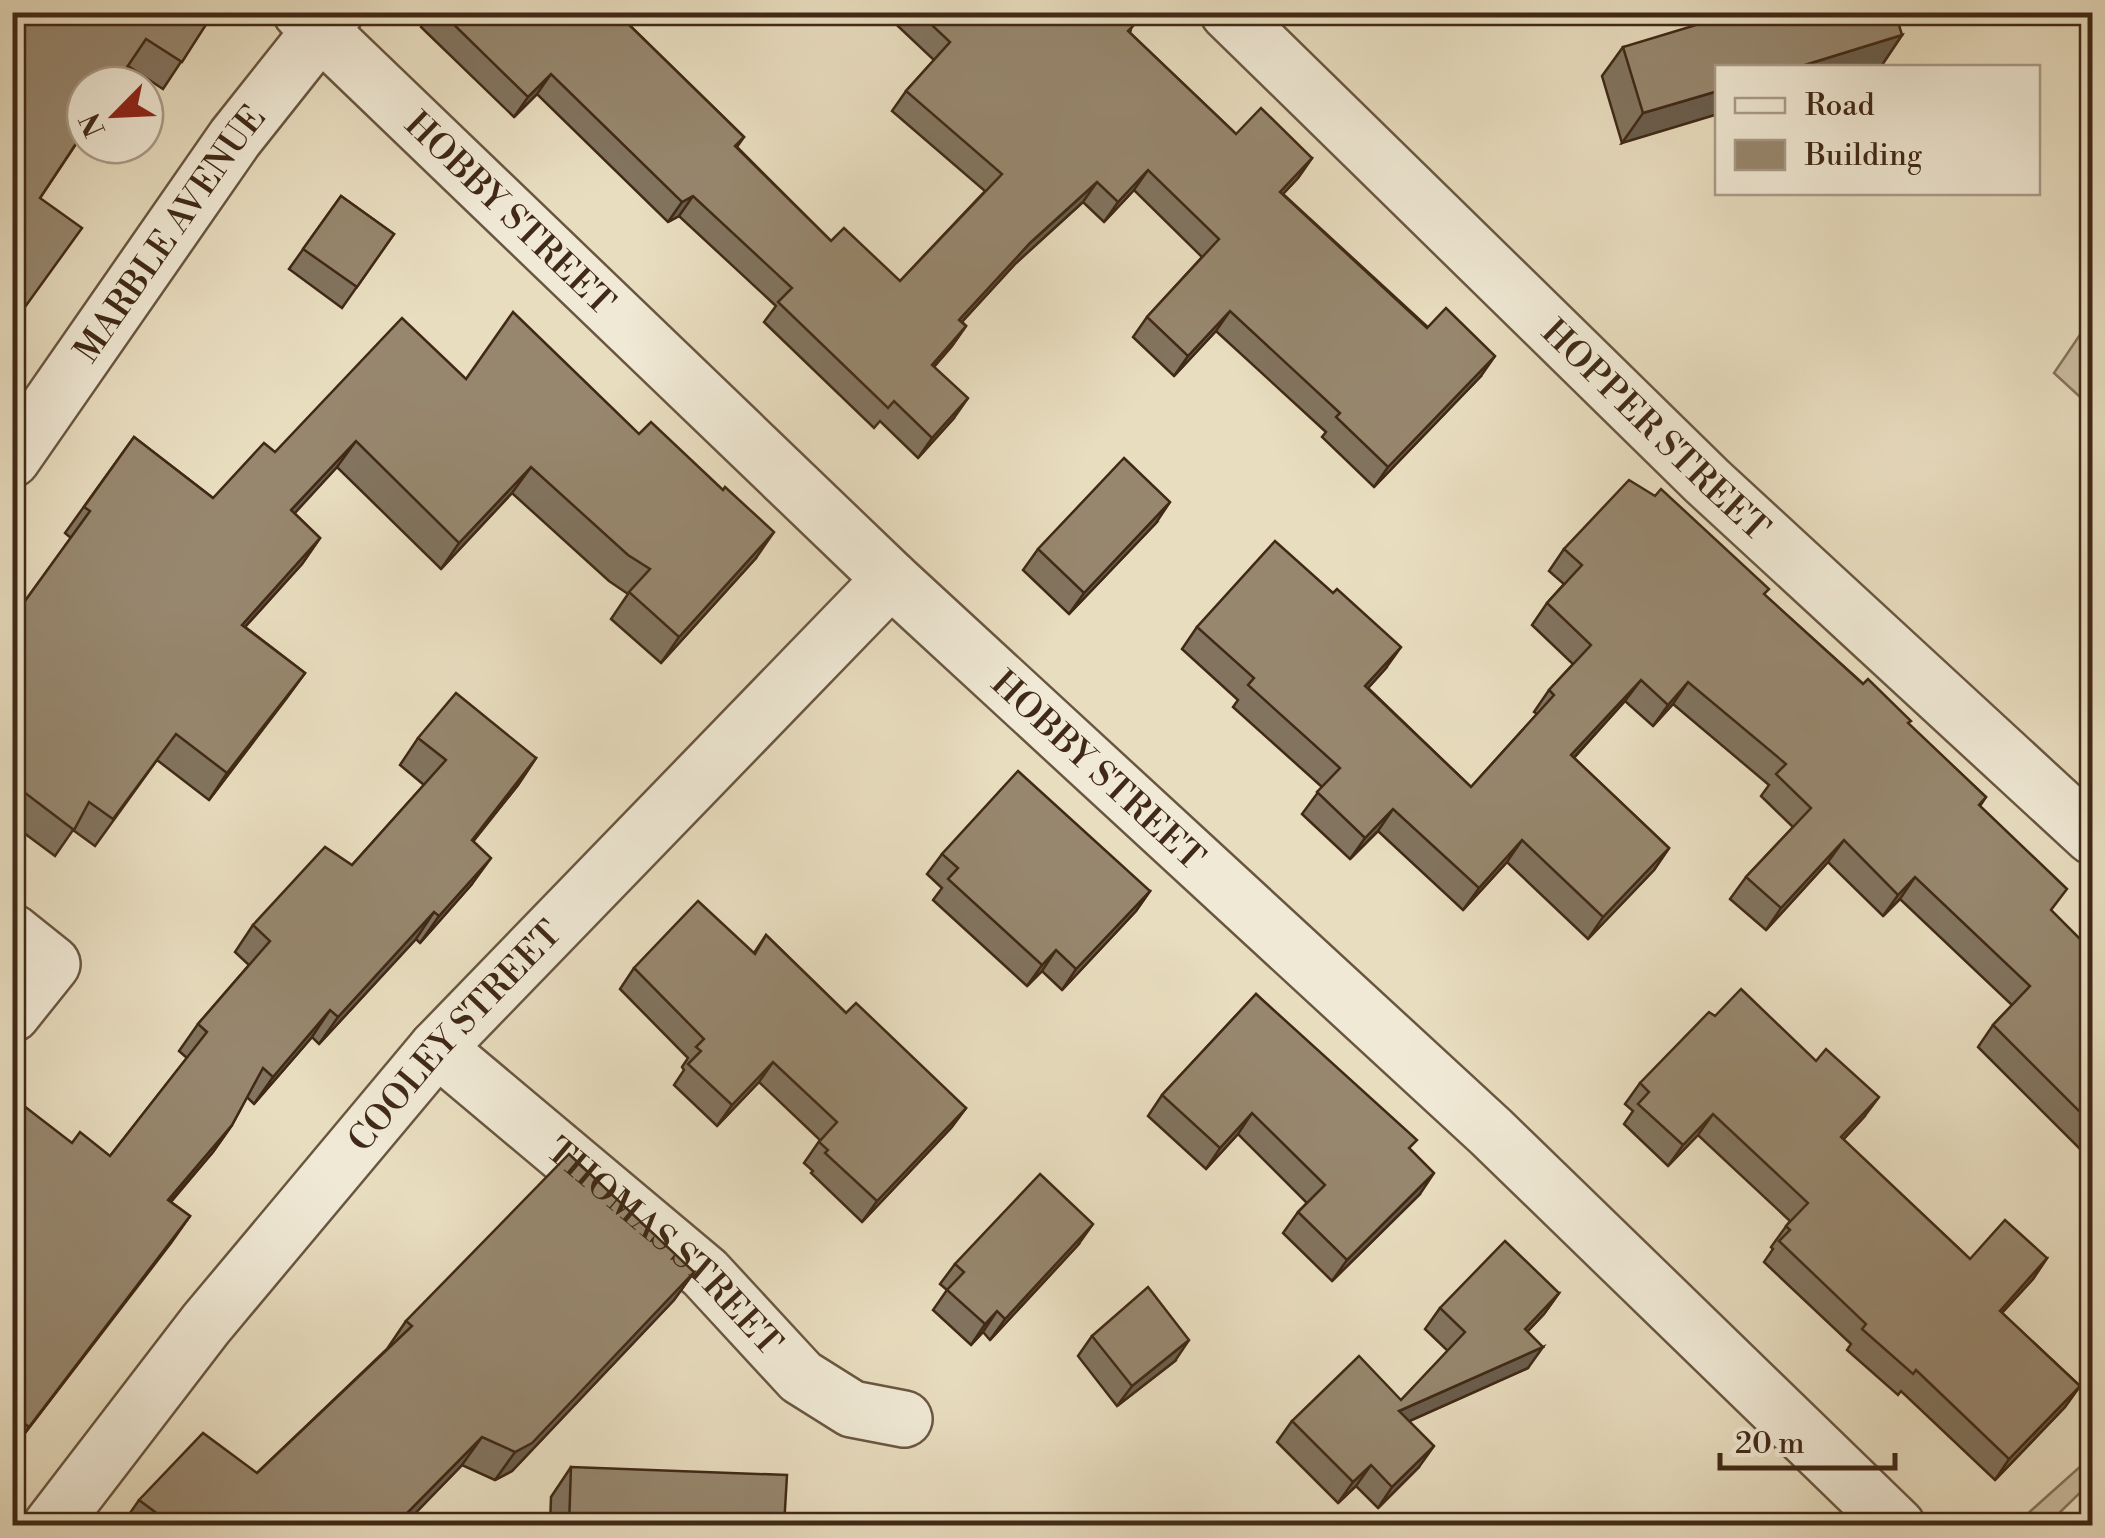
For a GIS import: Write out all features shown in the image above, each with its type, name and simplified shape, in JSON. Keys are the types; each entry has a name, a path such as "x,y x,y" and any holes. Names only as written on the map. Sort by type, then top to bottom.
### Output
{"street":[{"name":"HOPPER STREET","path":"1228,12 1706,481 2092,836"},
{"name":"MARBLE AVENUE","path":"12,458 319,19"},
{"name":"HOBBY STREET","path":"319,19 890,579 1491,1132 1897,1526"},
{"name":"COOLEY STREET","path":"52,1526 206,1324 437,1048 890,579"},
{"path":"12,932 52,964 12,1014"},
{"name":"THOMAS STREET","path":"437,1048 705,1273 801,1377 852,1408 904,1419"}],"shaded area":[{"path":"2092,317 2092,408 2054,373"},
{"path":"2092,1456 2092,1481 2047,1525 2015,1525"}],"building":[{"path":"12,12 214,12 182,62 146,39 128,65 65,65 65,160 40,198 82,228 12,325 12,114 16,109 12,105"},
{"path":"441,12 616,12 744,137 735,146 831,241 844,228 900,281 1002,174 906,91 950,42 918,12 1135,12 1141,18 1128,31 1236,134 1261,108 1312,158 1280,192 1427,328 1446,308 1495,356 1388,467 1336,417 1340,413 1230,311 1188,356 1147,317 1219,239 1148,170 1118,202 1097,182 1030,243 959,320 966,326 932,365 968,398 932,438 894,401 888,408 778,302 792,288 693,196 682,202 551,74 528,97"},
{"path":"1739,12 1895,12 1902,35 1805,65 1715,65 1715,92 1643,113 1623,47"},
{"path":"341,196 394,234 357,287 303,249"},
{"path":"513,312 639,434 651,422 774,532 679,637 629,592 650,569 628,555 531,467 459,543 356,441 291,510 320,538 242,625 305,673 227,773 176,734 113,819 89,802 74,830 12,783 12,619 90,511 84,507 134,437 213,498 264,443 275,452 402,318 466,379"},
{"path":"1124,458 1170,502 1084,593 1038,549"},
{"path":"1629,480 1655,496 1661,489 1769,589 1764,594 1863,684 1868,679 1986,797 1979,805 2067,889 2051,910 2092,951 2092,1124 1993,1025 2030,986 1915,877 1898,895 1844,840 1781,908 1746,877 1811,808 1776,774 1786,764 1688,682 1668,705 1641,680 1571,755 1669,848 1603,917 1522,840 1479,888 1393,809 1365,838 1317,792 1340,768 1248,685 1254,678 1197,627 1275,541 1333,593 1337,589 1401,647 1365,686 1471,787 1554,695 1549,690 1591,645 1547,603 1582,565 1564,549"},
{"path":"456,693 536,758 472,840 491,858 439,916 434,912 338,1017 330,1010 273,1077 263,1068 232,1125 168,1200 190,1216 29,1427 12,1414 12,1103 15,1099 72,1143 80,1132 110,1156 207,1032 198,1024 270,941 253,925 325,847 352,865 446,760 418,738"},
{"path":"1018,771 1150,891 1076,969 1056,950 1042,965 948,879 958,868 942,854"},
{"path":"698,901 755,954 766,935 846,1013 856,1003 966,1108 877,1201 825,1153 828,1150 819,1142 837,1122 773,1062 732,1105 688,1064 701,1051 696,1047 704,1039 634,968"},
{"path":"1741,989 1816,1061 1826,1049 1879,1097 1841,1137 1970,1259 2005,1220 2047,1258 2000,1311 2080,1386 2009,1459 1916,1370 1913,1374 1862,1329 1866,1324 1779,1241 1790,1230 1786,1226 1808,1203 1713,1114 1683,1145 1638,1104 1649,1092 1640,1083 1709,1012 1715,1016"},
{"path":"1256,994 1417,1140 1409,1148 1434,1173 1347,1260 1298,1212 1325,1185 1252,1113 1220,1148 1162,1095"},
{"path":"569,1154 694,1272 532,1443 515,1452 482,1437 404,1516 417,1526 174,1526 139,1500 203,1433 257,1473 412,1326 406,1321"},
{"path":"1040,1174 1093,1224 1005,1319 997,1311 985,1324 947,1290 964,1272 955,1264"},
{"path":"1505,1241 1559,1293 1525,1329 1543,1347 1399,1411 1434,1446 1392,1487 1371,1465 1353,1482 1292,1421 1359,1356 1401,1400 1465,1332 1440,1308"},
{"path":"1148,1287 1189,1340 1132,1386 1092,1336"},
{"path":"571,1467 787,1475 784,1526 569,1526"}]}
